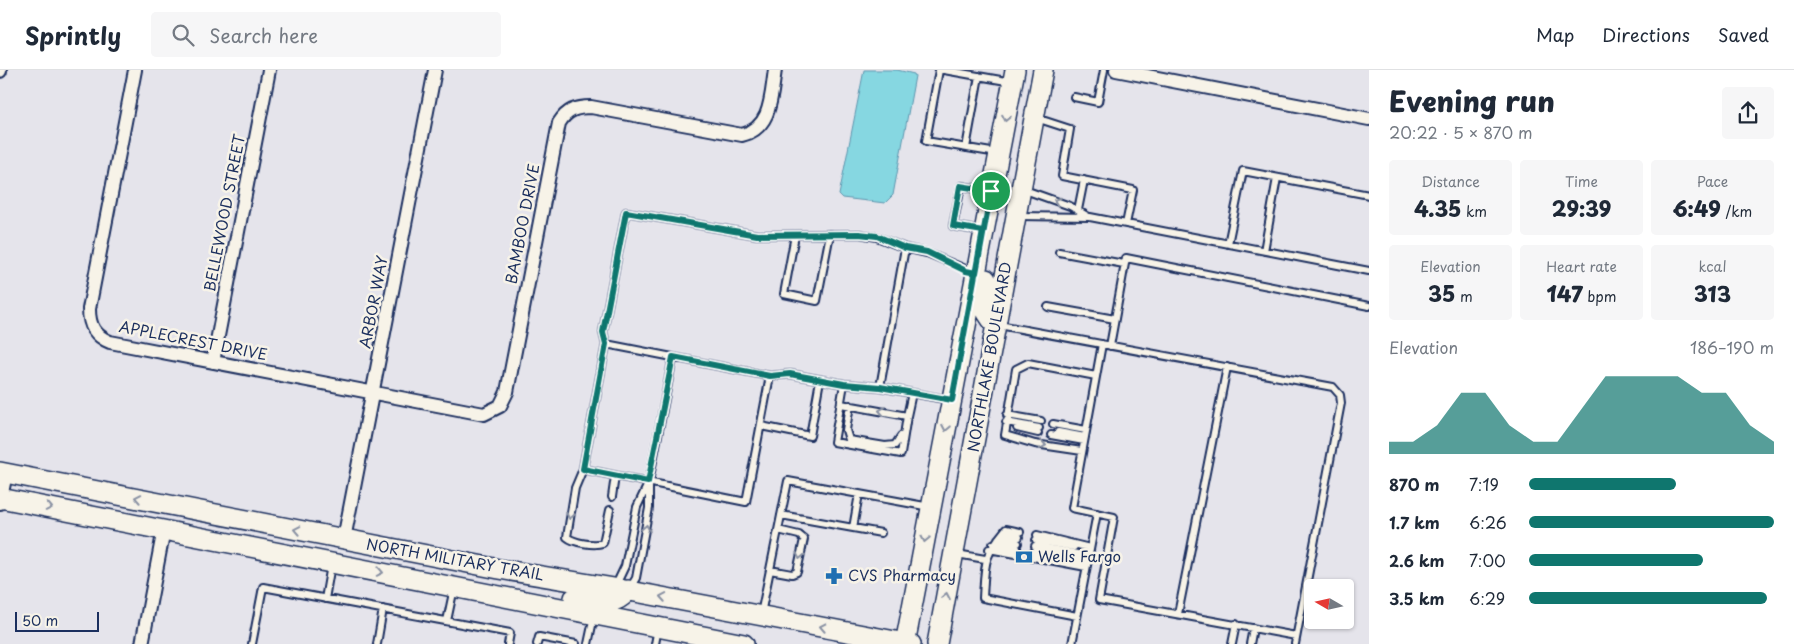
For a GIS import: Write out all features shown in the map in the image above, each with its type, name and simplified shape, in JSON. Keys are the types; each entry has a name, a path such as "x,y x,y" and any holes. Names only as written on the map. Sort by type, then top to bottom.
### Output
{"main road":[{"name":"NORTHLAKE BOULEVARD","path":"937,644 1043,70"},
{"name":"NORTHLAKE BOULEVARD","path":"907,644 931,507 1014,76"},
{"path":"991,191 995,225 982,300 987,315 996,325"},
{"name":"NORTH MILITARY TRAIL","path":"3,472 500,569 621,589 907,644"},
{"name":"NORTH MILITARY TRAIL","path":"0,500 164,529 594,614 656,635 744,644"},
{"path":"207,538 226,532 318,549 330,547 344,539"},
{"path":"332,562 360,553 476,575 500,569"},
{"path":"460,588 509,586 598,602 614,602 624,596 621,589"}],"street":[{"name":"APPLECREST DRIVE","path":"135,70 89,318 96,333 110,342 373,394"},
{"name":"BELLEWOOD STREET","path":"213,362 269,70"},
{"name":"ARBOR WAY","path":"344,539 435,70"},
{"name":"BAMBOO DRIVE","path":"373,394 476,414 492,412 505,399 559,123 570,110 591,106 742,135 757,129 767,113 775,70"},
{"path":"1116,70 1369,119"},
{"path":"0,500 3,472"},
{"path":"142,644 164,529"}],"lane":[{"path":"940,70 926,141 998,153"},
{"path":"944,70 979,76 1014,76"},
{"path":"1074,98 1098,102 1104,70"},
{"path":"966,148 979,76"},
{"path":"1034,117 1070,129 1062,176 1132,190 1126,224"},
{"path":"1228,244 1242,171 1369,196"},
{"path":"1264,250 1277,178"},
{"path":"1078,210 1084,180"},
{"path":"983,231 953,226 960,186 991,191"},
{"path":"1021,189 1078,210 1090,217"},
{"path":"610,510 603,543 587,543 571,540 567,537 575,488 583,469 606,344 603,332 626,212 757,235 859,234 877,236 905,248 927,252 966,271 976,273"},
{"path":"1016,216 1090,217 1369,271"},
{"path":"796,235 784,294 817,301 830,234"},
{"path":"880,387 905,248"},
{"path":"1059,252 1124,264"},
{"path":"1110,346 1126,258 1369,306"},
{"path":"1048,307 1115,319"},
{"path":"996,325 1333,387 1340,395 1341,403 1295,644"},
{"path":"606,344 770,376 790,374 844,384 912,392 952,400"},
{"path":"1102,344 1072,508 1114,517 1099,600 1296,636"},
{"path":"621,589 637,507 648,482 673,357"},
{"path":"1082,451 1035,444 1005,435 1006,421 1016,369 1028,363 1096,376"},
{"path":"1178,614 1227,367"},
{"path":"583,469 746,502 770,376"},
{"path":"761,426 810,436 820,380"},
{"path":"844,384 834,442 901,454 912,392"},
{"path":"841,404 908,416"},
{"path":"850,405 846,430 849,440 885,446 895,445 905,428"},
{"path":"1006,421 1039,427 1006,421"},
{"path":"1085,436 1052,430 1085,436"},
{"path":"612,497 615,476"},
{"path":"760,615 788,481 931,507"},
{"path":"621,589 636,578 649,508 648,482"},
{"path":"853,528 859,494"},
{"path":"1072,644 1097,513"},
{"path":"781,515 881,533"},
{"path":"770,570 794,574 797,572 802,537 778,530"},
{"path":"998,539 985,559 983,598 1077,616"},
{"path":"998,539 1018,543"},
{"path":"998,539 1018,543"},
{"path":"998,539 1018,543"},
{"path":"1035,546 1088,557"},
{"path":"1035,546 1088,557"},
{"path":"1035,546 1088,557"},
{"path":"954,553 985,559"},
{"path":"325,599 332,562"},
{"path":"252,644 263,587 510,633 508,644"},
{"path":"447,621 460,588"},
{"path":"377,644 383,609"},
{"path":"588,644 594,614"},
{"path":"1232,644 1236,624"},
{"path":"1250,644 1254,628"},
{"path":"537,644 539,637 576,644"}],"water":[{"path":"864,70 897,70 914,74 915,76 893,195 885,203 842,198 839,195"}],"place":[{"name":"Wells Fargo","path":"1024,557"},
{"name":"CVS Pharmacy","path":"834,576"}],"route":[{"path":"991,191 960,186 953,226 983,231 976,273 952,400 790,374 770,376 673,357 648,482 583,469 606,344 603,332 626,212 757,235 859,234 877,236 905,248 927,252 966,271 976,273 991,191"}]}
